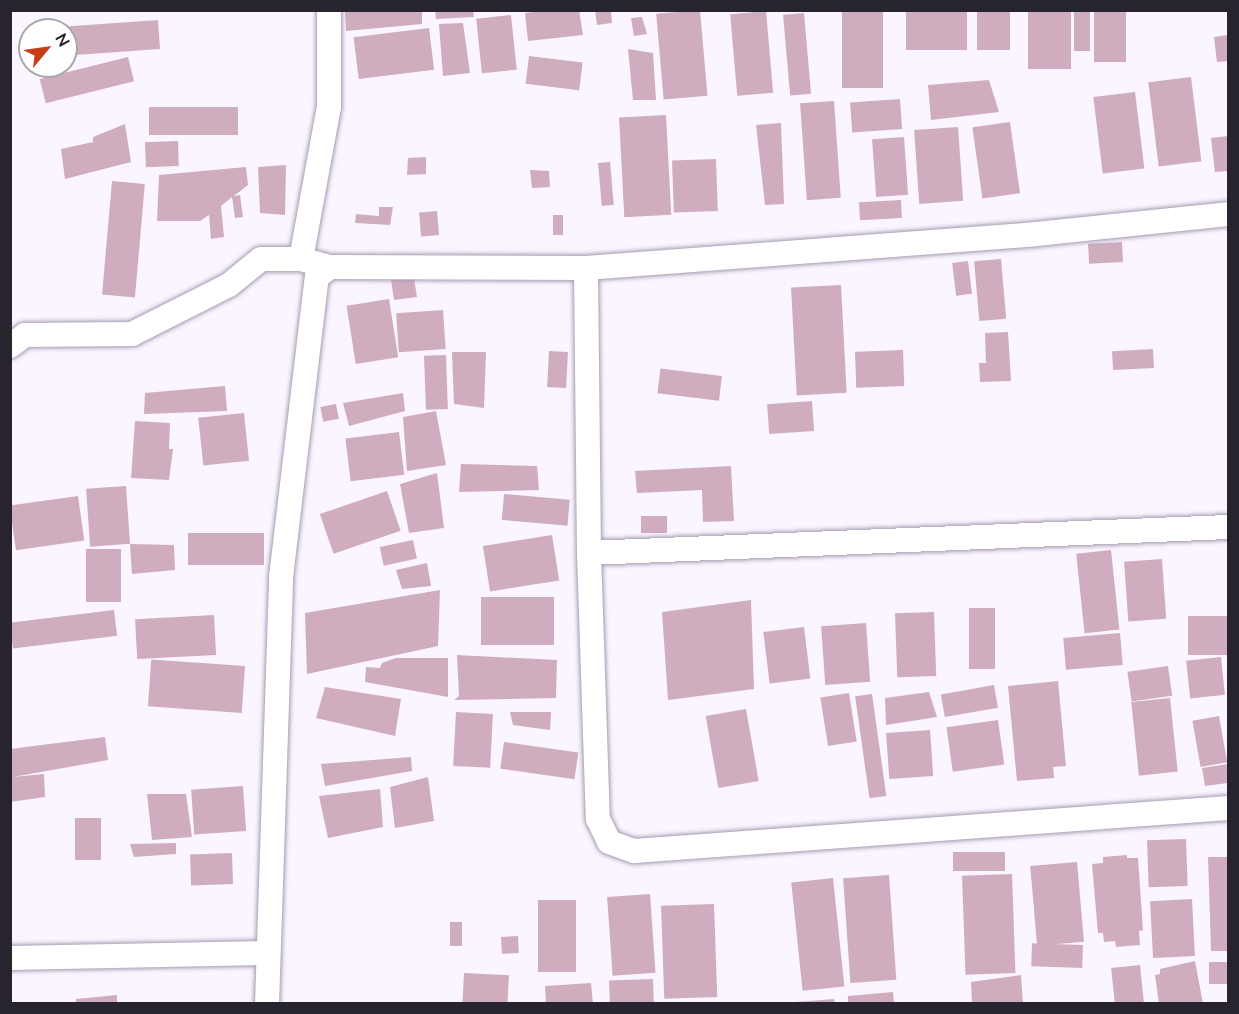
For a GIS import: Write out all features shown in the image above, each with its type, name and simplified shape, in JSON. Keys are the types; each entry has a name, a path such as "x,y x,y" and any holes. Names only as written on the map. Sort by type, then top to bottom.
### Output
{"street":[{"path":"301,259 329,107 329,10"},
{"path":"10,345 25,335 132,334 229,285 261,259 301,259 330,267 586,268 1036,234 1228,214"},
{"path":"267,1004 266,953 281,577 317,277 330,267"},
{"path":"586,268 589,553 598,819 609,842 634,851 1228,808"},
{"path":"589,553 1228,526"},
{"path":"10,958 266,953"}],"building":[{"path":"345,10 422,10 422,24 346,31"},
{"path":"435,10 473,10 474,17 436,19"},
{"path":"579,10 583,35 528,41 525,13"},
{"path":"595,10 611,10 612,23 597,25"},
{"path":"700,10 707,96 664,100 656,14"},
{"path":"842,10 883,10 883,88 842,88"},
{"path":"906,10 967,10 967,50 906,50"},
{"path":"977,10 1010,10 1010,50 977,50"},
{"path":"1028,10 1071,10 1071,69 1028,69"},
{"path":"1074,10 1090,10 1090,51 1074,51"},
{"path":"1094,10 1126,10 1126,62 1094,62"},
{"path":"766,11 773,93 737,96 730,14"},
{"path":"804,13 811,94 790,96 783,15"},
{"path":"511,15 517,70 482,73 476,19"},
{"path":"642,17 647,34 634,36 631,18"},
{"path":"158,20 160,49 78,55 78,26"},
{"path":"463,23 470,73 443,76 439,24"},
{"path":"429,28 434,70 359,79 354,37"},
{"path":"1228,35 1228,61 1217,62 1214,37"},
{"path":"628,49 653,53 656,100 633,100"},
{"path":"529,56 583,63 579,90 526,84"},
{"path":"128,57 134,81 46,103 40,79 78,78 78,69"},
{"path":"1191,77 1201,161 1159,167 1148,82"},
{"path":"989,80 999,112 931,120 928,85"},
{"path":"1135,92 1144,168 1103,174 1093,97"},
{"path":"900,99 902,129 852,132 850,102"},
{"path":"834,101 841,198 807,200 800,103"},
{"path":"149,107 238,107 238,135 149,135"},
{"path":"666,115 671,215 624,217 619,117"},
{"path":"1010,122 1020,193 982,199 972,127"},
{"path":"781,123 784,204 765,205 756,125"},
{"path":"125,124 131,162 65,179 61,149 93,142 93,137"},
{"path":"958,127 963,201 919,204 914,130"},
{"path":"1228,136 1228,171 1215,172 1211,138"},
{"path":"904,137 908,195 876,197 872,139"},
{"path":"178,141 179,166 146,167 145,142"},
{"path":"426,157 426,174 407,175 408,158"},
{"path":"716,159 718,211 674,213 672,161"},
{"path":"610,162 614,205 602,206 598,163"},
{"path":"286,165 285,215 260,213 258,167"},
{"path":"246,167 248,185 234,196 240,195 243,217 235,218 232,197 221,206 224,237 211,239 209,215 200,221 157,221 159,175"},
{"path":"530,170 549,171 550,187 532,188"},
{"path":"112,181 145,184 135,297 102,295"},
{"path":"901,200 902,218 860,220 859,202"},
{"path":"379,207 393,207 390,225 355,223 356,214 379,216"},
{"path":"437,211 439,235 421,236 419,213"},
{"path":"553,215 563,215 563,235 553,235"},
{"path":"1122,242 1123,262 1089,264 1088,244"},
{"path":"1001,259 1006,319 979,321 974,261"},
{"path":"968,261 972,294 956,296 952,263"},
{"path":"414,279 417,297 394,300 391,280"},
{"path":"841,285 847,393 797,395 791,288"},
{"path":"389,299 398,357 356,364 347,306"},
{"path":"443,310 446,349 399,352 396,313"},
{"path":"1008,332 1011,381 980,382 979,363 986,363 985,333"},
{"path":"1153,349 1154,368 1113,370 1112,351"},
{"path":"903,350 904,386 856,388 855,352"},
{"path":"549,351 568,352 566,388 547,387"},
{"path":"452,352 486,352 484,408 454,404"},
{"path":"446,355 448,409 426,410 424,356"},
{"path":"660,368 722,376 719,401 657,393"},
{"path":"225,386 227,411 144,414 145,393"},
{"path":"403,393 405,411 349,426 343,403"},
{"path":"812,401 814,431 769,434 767,404"},
{"path":"336,404 339,419 323,422 320,407"},
{"path":"436,411 446,465 407,471 403,417"},
{"path":"244,413 249,461 203,466 198,418"},
{"path":"135,421 170,423 169,449 173,449 169,480 131,478"},
{"path":"399,432 404,475 351,481 345,439"},
{"path":"461,464 537,466 539,490 459,492"},
{"path":"731,466 734,521 703,522 702,490 637,493 635,471"},
{"path":"437,473 444,528 409,533 400,484"},
{"path":"126,486 130,544 90,547 86,489"},
{"path":"387,491 401,531 334,554 320,514"},
{"path":"504,494 570,500 567,526 502,520"},
{"path":"78,496 84,541 16,550 10,506"},
{"path":"641,516 667,516 667,533 641,533"},
{"path":"188,533 264,533 264,565 188,565"},
{"path":"552,535 559,580 490,591 483,546"},
{"path":"413,540 417,559 384,566 380,547"},
{"path":"130,544 174,545 175,570 132,574"},
{"path":"86,549 121,549 121,602 86,602"},
{"path":"1111,550 1119,630 1085,633 1076,554"},
{"path":"1162,559 1166,619 1128,622 1124,562"},
{"path":"427,563 431,586 402,589 396,570"},
{"path":"440,590 438,646 307,674 305,613"},
{"path":"481,597 554,597 554,645 481,645"},
{"path":"751,600 754,689 668,700 662,612"},
{"path":"969,608 995,608 995,669 969,669"},
{"path":"114,610 117,636 13,649 10,623"},
{"path":"934,612 936,676 897,677 895,613"},
{"path":"214,615 216,655 137,659 135,619"},
{"path":"1188,616 1228,616 1228,655 1188,655"},
{"path":"866,623 870,682 825,685 821,626"},
{"path":"804,627 810,679 770,684 763,632"},
{"path":"1120,633 1123,665 1066,670 1063,638"},
{"path":"457,655 557,660 556,698 454,700 459,696"},
{"path":"1221,657 1225,695 1190,698 1186,661"},
{"path":"396,658 448,658 448,697 365,682 366,667 380,668 382,663"},
{"path":"151,659 245,666 242,713 148,706"},
{"path":"1168,666 1172,696 1132,701 1127,672"},
{"path":"1058,681 1066,766 1053,767 1054,778 1017,781 1008,686"},
{"path":"994,685 998,708 945,717 941,694"},
{"path":"325,687 401,699 395,736 316,718"},
{"path":"929,692 937,717 886,725 885,698"},
{"path":"849,693 857,741 828,746 820,698"},
{"path":"872,694 886,796 870,798 855,696"},
{"path":"1170,698 1178,772 1139,776 1131,702"},
{"path":"746,709 759,781 718,788 706,716"},
{"path":"456,712 493,714 490,768 453,766"},
{"path":"510,712 551,712 550,730 513,725"},
{"path":"1219,716 1227,762 1201,767 1192,721"},
{"path":"998,720 1004,765 953,772 947,727"},
{"path":"930,730 933,776 889,779 886,733"},
{"path":"105,737 108,760 13,777 44,774 45,797 10,802 10,749"},
{"path":"504,742 578,752 575,779 500,769"},
{"path":"411,757 412,771 325,786 321,764"},
{"path":"1228,764 1228,783 1205,786 1202,768"},
{"path":"428,777 434,821 395,828 390,787"},
{"path":"243,786 246,831 194,835 191,790"},
{"path":"380,789 383,827 328,838 319,796"},
{"path":"147,794 186,794 192,837 152,840"},
{"path":"75,818 101,818 101,860 75,860"},
{"path":"1186,839 1188,886 1149,887 1147,840"},
{"path":"176,843 176,854 134,857 130,844"},
{"path":"953,852 1005,852 1005,871 953,871"},
{"path":"232,853 233,884 191,885 190,854"},
{"path":"1127,855 1127,858 1138,858 1143,930 1139,931 1140,945 1116,947 1115,941 1104,942 1103,933 1098,933 1092,864 1103,863 1103,857"},
{"path":"1208,857 1228,857 1228,951 1211,951"},
{"path":"1077,862 1084,942 1037,946 1030,866"},
{"path":"1012,874 1015,973 965,975 962,876"},
{"path":"889,875 896,980 850,983 843,878"},
{"path":"833,878 844,986 803,991 791,882"},
{"path":"650,894 656,973 613,976 607,897"},
{"path":"1192,899 1195,956 1153,958 1150,901"},
{"path":"538,900 576,900 576,972 538,972"},
{"path":"714,904 717,997 664,999 661,906"},
{"path":"450,922 462,922 462,946 450,946"},
{"path":"518,936 519,953 502,954 501,937"},
{"path":"1032,943 1083,945 1082,968 1031,966"},
{"path":"1195,961 1203,1004 1159,1004 1155,975 1160,974 1160,969"},
{"path":"1209,962 1228,962 1228,984 1209,984"},
{"path":"1140,965 1144,1002 1115,1004 1111,968"},
{"path":"464,973 509,975 507,1004 462,1004"},
{"path":"1021,975 1023,1004 972,1004 971,982"},
{"path":"653,979 654,1004 610,1004 609,981"},
{"path":"591,983 593,1004 546,1004 545,986"},
{"path":"893,992 894,1004 848,1004 848,996"},
{"path":"117,995 117,1004 76,1004 76,999"},
{"path":"834,999 835,1004 796,1004 796,1002"}]}
